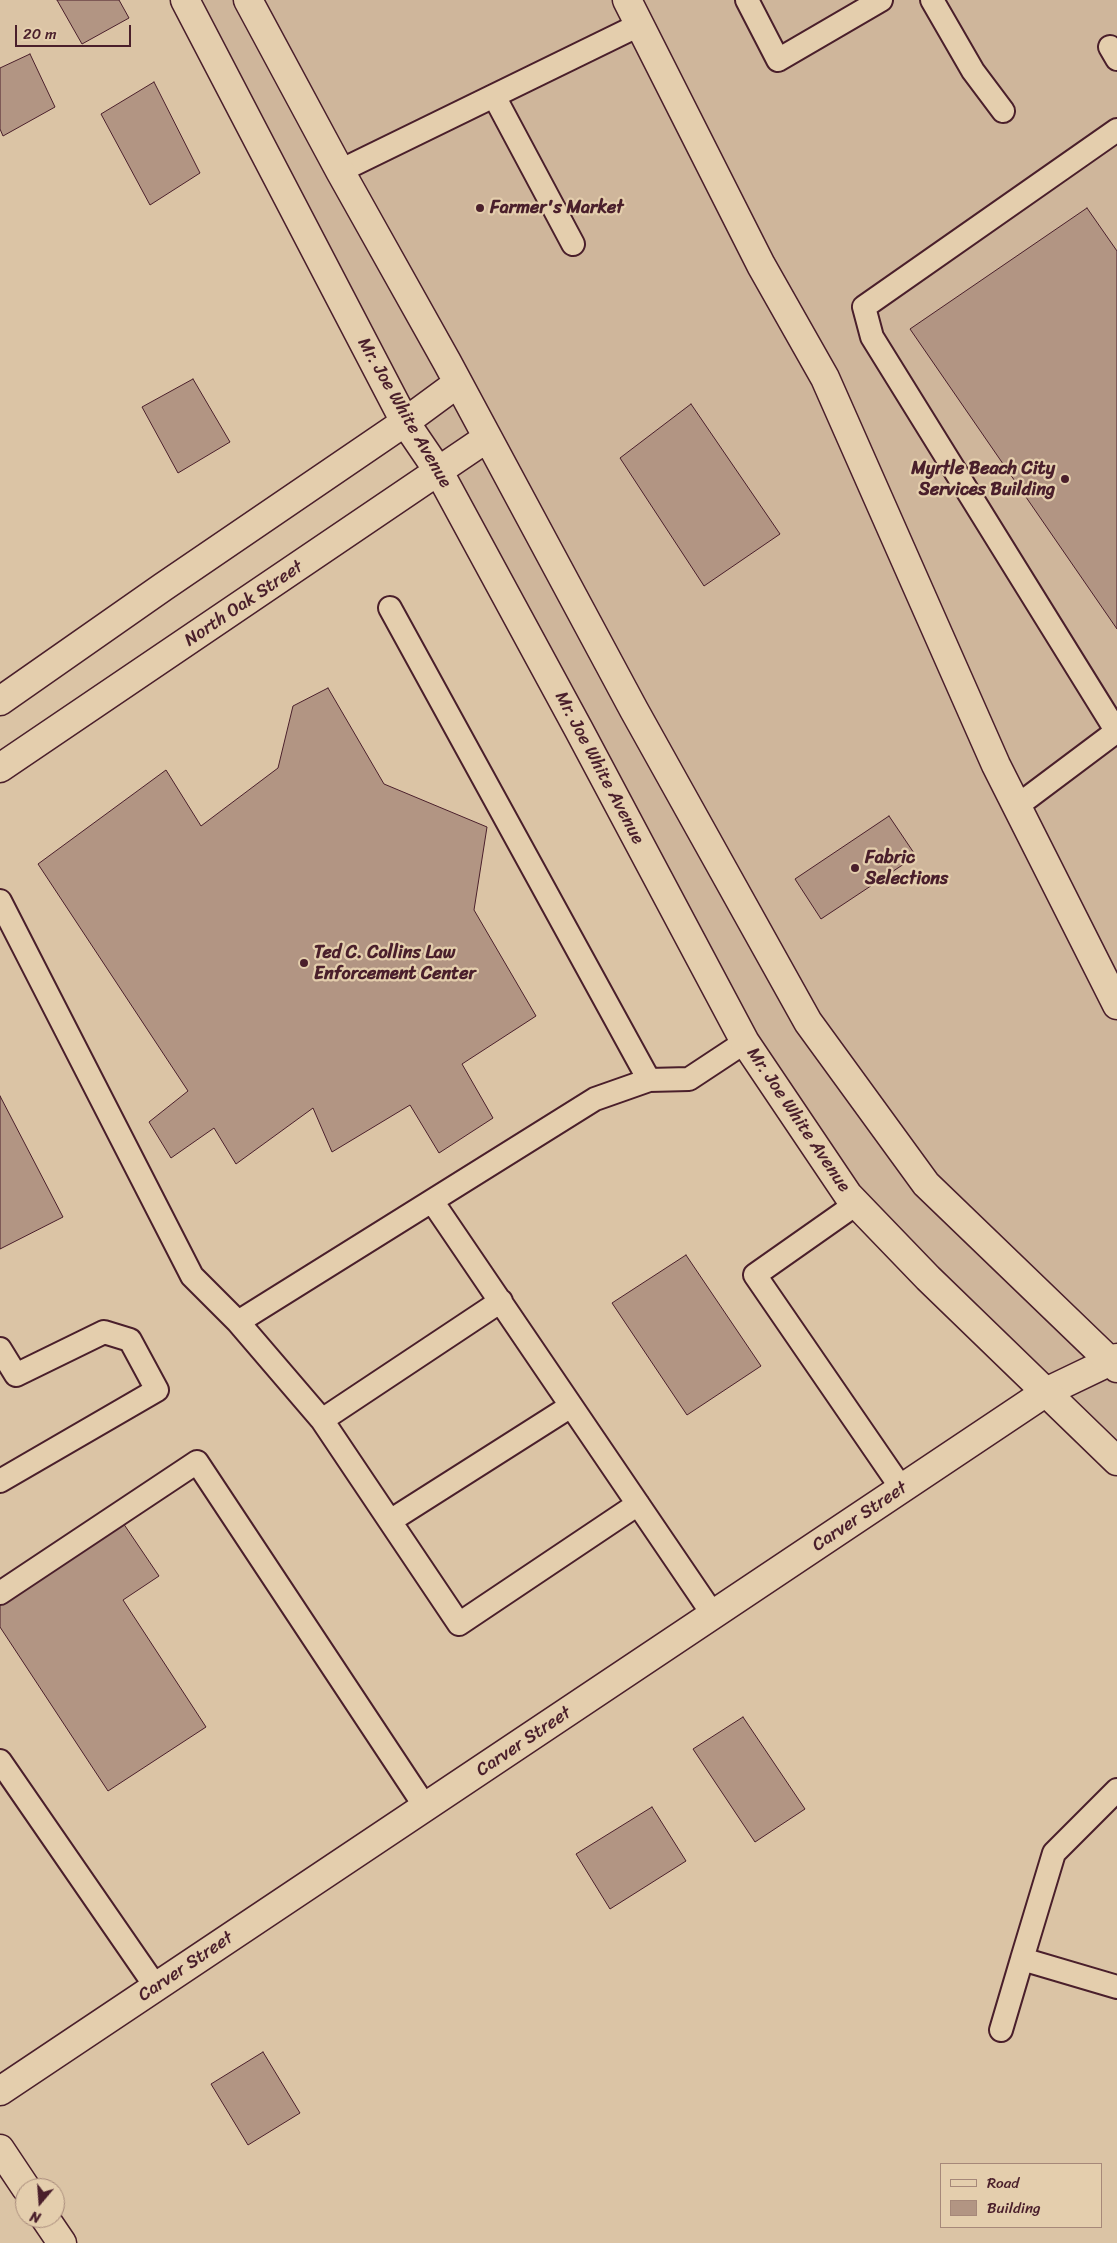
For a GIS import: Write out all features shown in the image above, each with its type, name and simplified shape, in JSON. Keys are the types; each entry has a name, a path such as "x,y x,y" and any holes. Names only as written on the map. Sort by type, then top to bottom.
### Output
{"main road":[{"name":"Mr. Joe White Avenue","path":"185,0 405,422 439,472 584,738 745,1042 848,1195 928,1278 1117,1461"},
{"path":"248,0 340,171 458,383 634,710 808,1022 926,1184 1115,1362"},
{"path":"627,0 760,265 825,378 996,765 1117,1005"},
{"path":"0,701 405,422 458,383"},
{"name":"North Oak Street","path":"0,768 487,438"},
{"name":"Carver Street","path":"0,2091 714,1616 1046,1392 1115,1362"},
{"path":"0,2149 19,2178"},
{"path":"52,2228 62,2243"}],"lane":[{"path":"748,0 778,60 881,0"},
{"path":"932,0 973,70 1003,111"},
{"path":"340,171 639,26"},
{"path":"494,96 573,244"},
{"path":"1017,806 1117,731 872,337 864,307 1117,130"},
{"path":"390,608 649,1080"},
{"path":"0,901 192,1276 238,1322 322,1420 459,1624 638,1504"},
{"path":"238,1322 595,1099 649,1080 689,1079 745,1042"},
{"path":"432,1201 714,1616"},
{"path":"856,1204 755,1275 902,1489"},
{"path":"322,1420 501,1301"},
{"path":"0,1349 8,1380 104,1332 130,1340 157,1390 0,1481"},
{"path":"390,1520 571,1406"},
{"path":"0,1593 197,1462 426,1808"},
{"path":"0,1761 156,1987"},
{"path":"1001,2030 1054,1853 1117,1790"},
{"path":"1022,1959 1117,1987"}],"shaded area":[{"path":"185,0 1117,0 1117,1461 928,1278 745,1042"}],"building":[{"path":"57,0 119,0 129,18 82,44"},
{"path":"30,54 55,107 3,136 0,129 0,68"},
{"path":"154,82 200,173 150,205 101,114"},
{"name":"Myrtle Beach City Services Building","path":"1087,208 1117,251 1117,629 910,329"},
{"path":"193,379 230,442 178,473 142,407"},
{"path":"691,404 780,534 704,586 620,458"},
{"name":"Ted C. Collins Law Enforcement Center","path":"328,688 384,784 487,827 474,910 536,1016 462,1064 493,1118 439,1153 410,1105 332,1152 313,1108 236,1164 214,1128 171,1158 149,1122 188,1091 38,864 166,770 201,826 278,768 293,706"},
{"name":"Fabric Selections","path":"889,816 916,856 821,919 795,879"},
{"path":"0,1096 63,1217 0,1249"},
{"path":"686,1255 761,1366 687,1415 612,1303"},
{"path":"121,1520 159,1576 123,1600 206,1727 108,1791 0,1627 0,1600"},
{"path":"743,1717 805,1809 755,1842 693,1749"},
{"path":"652,1807 686,1861 610,1909 576,1854"},
{"path":"263,2052 300,2113 248,2145 211,2084"}],"place":[{"name":"Farmer's Market","path":"480,208"},
{"name":"Myrtle Beach City Services Building","path":"1065,479"},
{"name":"Fabric Selections","path":"855,868"},
{"name":"Ted C. Collins Law Enforcement Center","path":"304,963"}]}
